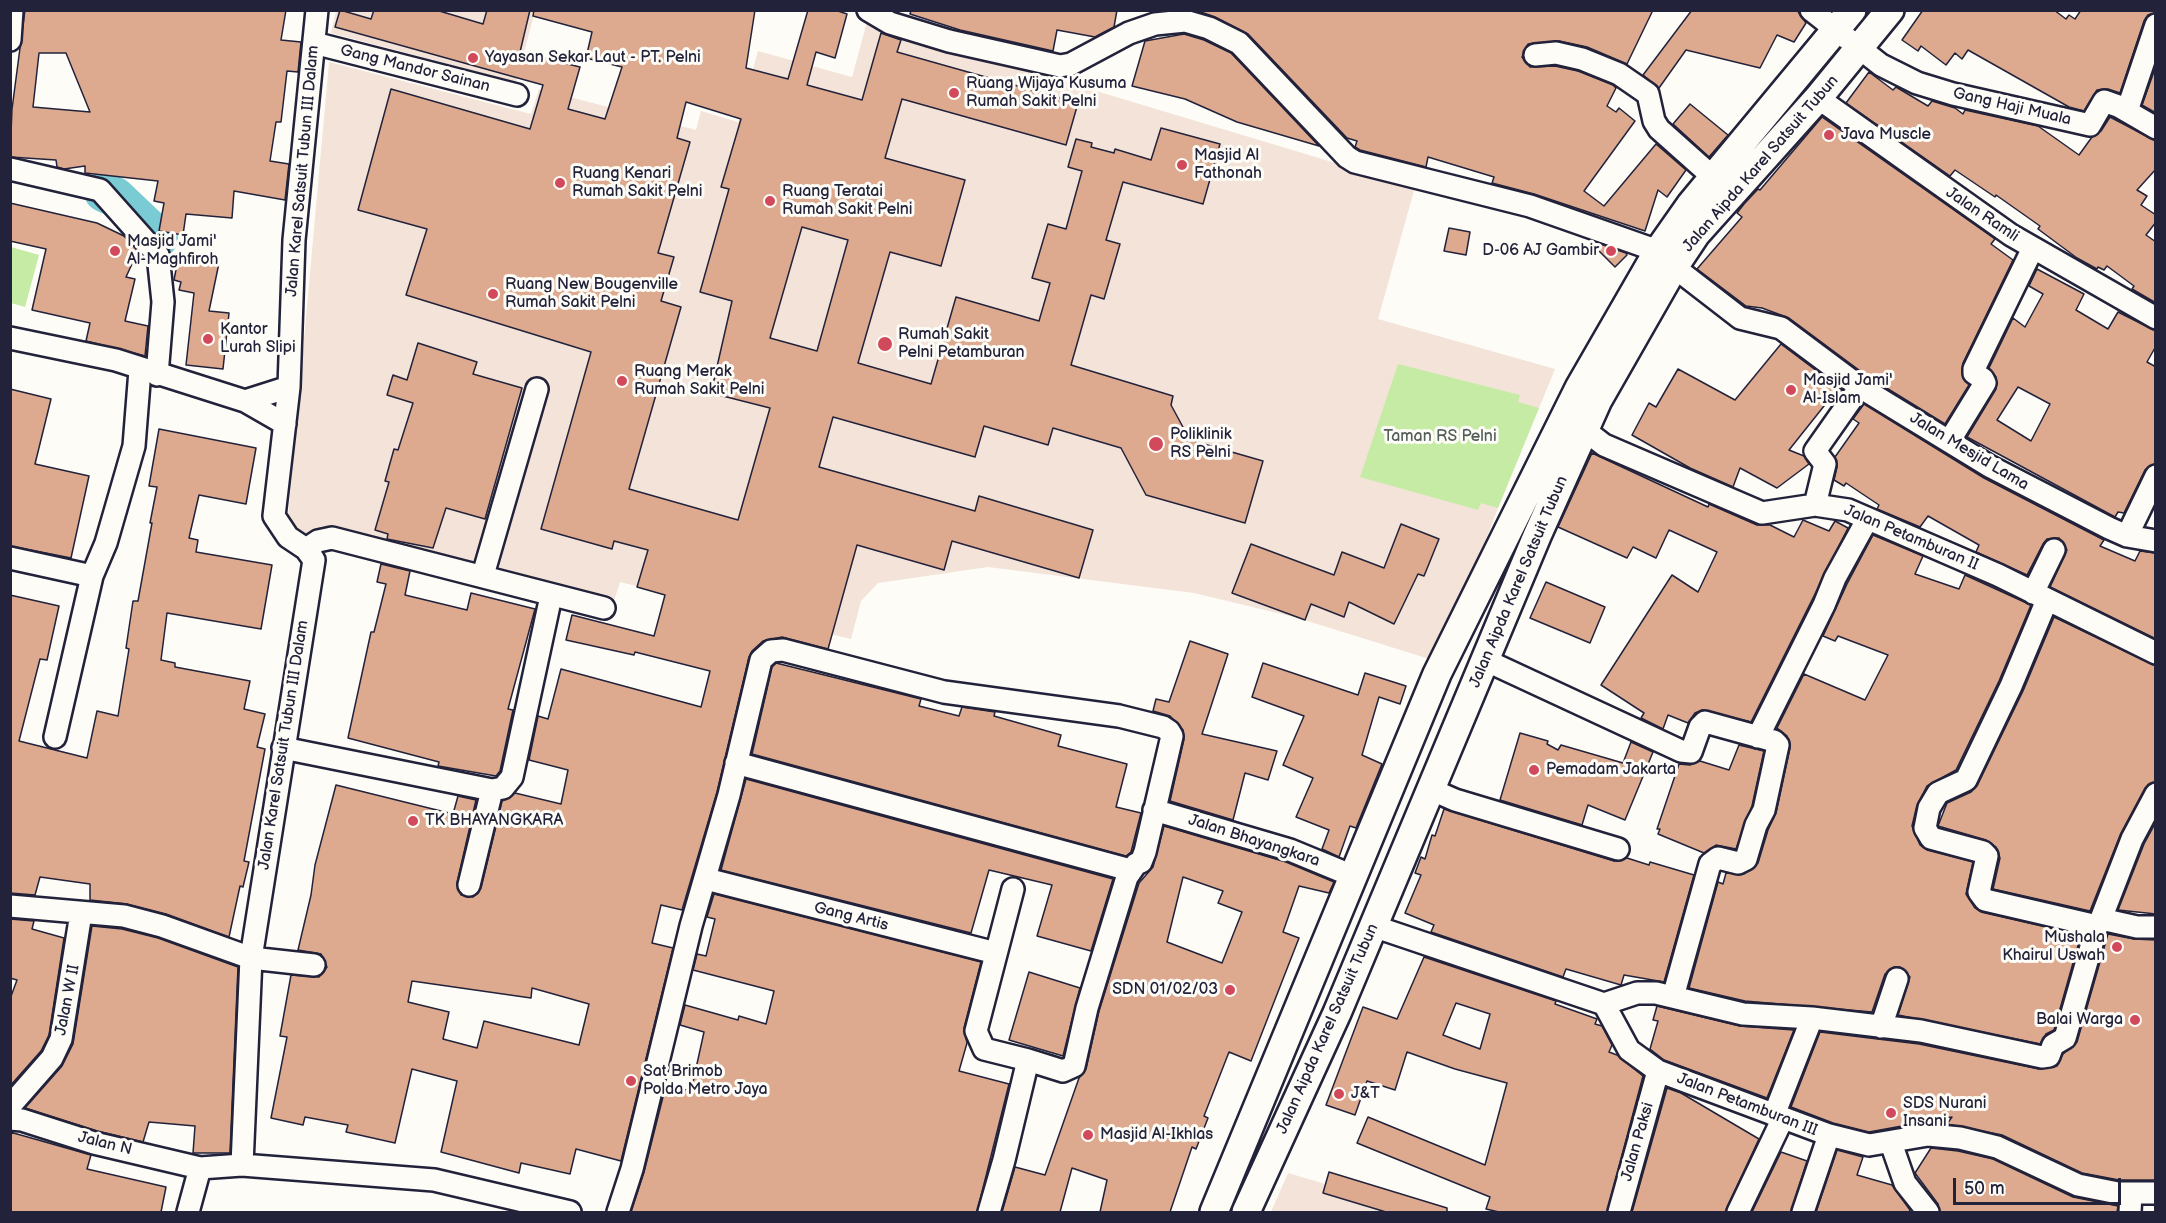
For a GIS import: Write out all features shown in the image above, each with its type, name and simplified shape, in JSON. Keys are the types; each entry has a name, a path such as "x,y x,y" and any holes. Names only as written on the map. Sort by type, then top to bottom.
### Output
{"main road":[{"name":"Jalan Aipda Karel Satsuit Tubun","path":"1666,259 1696,234 1818,98 1890,10"},
{"name":"Jalan Aipda Karel Satsuit Tubun","path":"1214,1212 1437,674 1575,422 1598,400 1691,204 1844,20"},
{"name":"Jalan Aipda Karel Satsuit Tubun","path":"1246,1212 1337,1013 1485,660 1575,422"}],"street":[{"path":"10,40 12,10"},
{"name":"Jalan Karel Satsuit Tubun III Dalam","path":"242,1165 251,958 314,560 306,549 288,537 274,516 289,387 294,240 317,10"},
{"name":"Jalan Mesjid Lama","path":"868,10 890,23 950,41 1060,66 1071,64 1129,33 1155,24 1185,21 1209,28 1239,43 1347,157 1355,162 1530,206 1666,259 1740,318 1781,328 1860,387 2001,473 2078,514 2127,536 2156,541"},
{"path":"1810,10 1844,20 1858,49"},
{"path":"2127,111 2156,24"},
{"name":"Gang Mandor Sainan","path":"314,43 517,95"},
{"name":"Gang Haji Muala","path":"1858,49 1917,83 1953,94 2090,125 2104,101 2156,128"},
{"path":"1535,55 1565,55 1620,74 1648,94 1654,121 1659,129 1714,178"},
{"name":"Jalan Ramli","path":"1818,98 1939,186 2033,248 2156,318"},
{"path":"10,169 100,190 158,255 162,302 134,446 106,543 92,576 55,736"},
{"path":"1950,440 1985,383 1974,373 1974,369 2033,248"},
{"path":"10,338 116,360 245,401 285,424"},
{"path":"245,401 289,387"},
{"path":"1815,504 1825,464 1815,451 1860,387"},
{"path":"483,575 537,389"},
{"name":"Jalan Petamburan II","path":"1575,422 1604,446 1762,513 1815,504 1848,510 2040,596 2156,653"},
{"path":"2127,536 2156,476"},
{"path":"1758,737 1824,605 1835,578 1868,520"},
{"path":"306,549 318,541 332,538 483,575 551,596 603,608"},
{"path":"2054,550 2011,686 1966,780 1938,793 1929,808 1925,828 1931,838 1983,852 1988,856 1979,892 1985,900 2099,922 2156,927"},
{"path":"10,558 92,576"},
{"path":"283,748 492,790 503,788 512,777 551,596"},
{"path":"618,1212 632,1169 691,926 706,879 761,660 771,651 783,650 944,693 1119,716 1163,727 1172,736 1141,862 1130,870 1087,1008 1074,1066 1063,1071 984,1049 978,1041 976,1031 1012,889"},
{"path":"1485,660 1681,752 1691,752 1700,727 1705,722 1774,741 1779,750 1764,810 1744,862 1718,858 1710,864 1672,997"},
{"path":"736,763 1130,870"},
{"path":"1430,789 1455,800 1618,849"},
{"path":"469,885 492,790"},
{"path":"1373,926 1604,1004 1637,993 1672,997 1743,1014 1812,1018 1921,1031 2042,1057 2049,1056 2053,1046 2065,1038 2099,922 2132,839 2156,794"},
{"name":"Jalan Bhayangkara","path":"1154,810 1290,850 1353,876"},
{"name":"Gang Artis","path":"706,879 996,953"},
{"path":"10,906 124,916 251,958 314,965"},
{"name":"Jalan W II","path":"10,1106 52,1058 61,1039 81,913"},
{"path":"1881,1027 1897,979"},
{"name":"Jalan Petamburan III","path":"1604,1004 1629,1050 1658,1071 1829,1135 1858,1144 1891,1143 1928,1135 1960,1138 1998,1147 2078,1185 2131,1203 2156,1193"},
{"path":"1738,1212 1778,1117 1812,1018"},
{"path":"988,1212 1004,1160 1028,1060"},
{"name":"Jalan Paksi","path":"1618,1212 1658,1071"},
{"name":"Jalan N","path":"10,1119 22,1120 94,1143 200,1168 242,1165"},
{"path":"1803,1212 1829,1135"},
{"path":"1891,1143 1905,1183 1928,1212"},
{"path":"242,1165 434,1180 570,1212"},
{"path":"188,1212 200,1168"}],"shaded area":[{"name":"Yayasan Sekar Laut - PT. Pelni","path":"336,11 535,11 516,82 331,33"},
{"name":"Rumah Sakit Pelni Petamburan","path":"867,22 1415,187 1378,319 1555,369 1498,508 1439,662 1298,618 1194,593 988,567 878,583 861,601 851,639 620,582 613,604 321,526 313,542 298,534 288,518 329,62 531,114 539,89 696,130 701,111 738,122 758,51 852,77"},
{"path":"1288,1173 1420,1212 1271,1212"}],"green space":[{"path":"11,247 39,255 25,307 11,303"},
{"name":"Taman RS Pelni","path":"1398,364 1520,395 1518,402 1539,408 1498,508 1481,503 1478,510 1360,477"}],"building":[{"path":"25,10 286,10 281,40 301,42 298,72 287,71 281,122 276,122 270,161 289,164 285,200 234,191 232,218 186,214 183,235 159,231 164,203 154,201 158,181 85,173 85,166 64,169 57,167 56,160 10,157 12,109","holes":["39,53 66,53 90,112 33,107"]},
{"path":"340,10 371,19 374,10 436,10 483,24 487,10 530,10 520,52 580,67 568,109 605,119 622,67 586,58 592,32 533,16 534,10 755,10 746,68 788,79 808,10 835,10 847,14 835,58 816,52 807,85 862,100 881,33 901,40 897,52 1078,103 1066,145 902,99 885,158 965,180 941,266 890,252 858,363 931,384 956,297 1039,321 1050,283 1032,278 1048,224 1066,229 1082,171 1068,167 1076,139 1092,143 1091,147 1114,153 1115,149 1151,160 1161,128 1220,144 1203,204 1123,182 1106,240 1120,244 1104,299 1091,295 1071,365 1173,396 1171,405 1190,440 1263,461 1245,523 1146,495 1121,448 1053,428 1048,445 984,426 975,457 833,417 819,467 975,511 979,496 1093,530 1079,578 952,541 944,570 857,545 828,649 782,637 763,641 752,651 717,792 682,910 661,905 652,943 673,948 621,1161 576,1149 570,1174 521,1163 519,1173 441,1152 457,1081 412,1069 395,1143 346,1132 348,1125 305,1117 303,1125 271,1118 287,1037 280,1036 291,975 319,977 327,967 321,954 298,950 311,895 315,865 336,785 453,814 458,796 476,800 457,883 461,895 473,897 481,888 502,801 515,793 561,804 568,770 529,760 538,716 548,719 561,669 701,707 710,671 635,652 634,655 566,640 572,615 654,636 665,595 637,587 648,550 614,541 612,549 541,529 591,352 406,295 427,229 358,210 391,89 530,129 543,85 335,27","holes":["686,102 741,119 721,187 729,189 700,292 732,301 711,393 770,408 738,520 629,489 681,307 661,301 674,257 658,253 690,142 677,138","802,227 848,240 817,351 770,338","412,981 531,998 532,988 589,1004 579,1045 484,1021 477,1048 443,1039 449,1012 408,1002"]},
{"path":"911,10 1117,10 1114,27 1095,37 1057,30 1053,51 960,30 910,14"},
{"path":"1195,10 1653,10 1627,64 1587,47 1559,41 1528,44 1522,57 1530,67 1555,66 1578,71 1613,85 1616,88 1607,106 1616,112 1619,108 1635,121 1584,191 1604,206 1656,144 1686,170 1667,197 1658,190 1645,231 1534,194 1492,183 1494,177 1428,157 1426,167 1360,150 1355,147 1357,141 1347,138 1248,34 1215,17"},
{"path":"1692,10 1797,10 1806,23 1794,42 1777,35 1760,68 1686,50 1659,88 1643,75"},
{"path":"1923,10 2054,10 2066,19 2069,15 2075,19 2081,10 2156,10 2156,13 2148,15 2144,21 2120,93 2108,89 2097,90 2084,111 2069,107 1968,50 1962,59 1955,53 1946,65 1921,46 1918,51 1902,40"},
{"path":"1184,34 1204,40 1231,53 1319,146 1237,122 1185,99 1132,86 1145,41"},
{"path":"2156,66 2156,113 2142,105"},
{"path":"1869,72 1893,90 1896,87 1928,106 1932,101 1955,108 1963,114 1965,110 2038,126 2079,155 2092,137 2101,131 2110,117 2156,141 2156,169 2137,190 2147,196 2141,205 2156,215 2156,222 2146,235 2156,242 2156,303 2132,289 2134,286 2107,266 2104,270 2098,267 2097,269 2077,258 2038,229 2040,226 1996,195 1995,197 1955,170 1950,176 1846,103"},
{"path":"1690,104 1728,135 1709,157 1673,124"},
{"path":"1822,117 1995,239 1991,244 2013,260 1963,363 1963,378 1969,385 1945,424 1867,376 1789,318 1762,308 1746,306 1697,269 1742,217 1737,213 1744,204 1758,189 1760,190"},
{"path":"10,203 97,223 124,236 138,251 126,277 135,279 125,321 148,326 145,356 86,341 90,323 32,310 46,249 10,241"},
{"path":"1449,228 1470,232 1466,255 1444,251"},
{"name":"D-06 AJ Gambir","path":"1598,243 1627,255 1615,267 1595,247"},
{"path":"179,254 219,263 209,311 229,313 223,369 186,365 194,293 179,290 181,282 174,280"},
{"path":"2037,269 2084,294 2076,310 2108,329 2118,312 2156,331 2156,346 2147,362 2156,367 2156,463 2145,470 2124,513 2118,512 2115,517 1967,437 1996,389 1996,377 1989,368 2013,318 2025,327 2043,294 2029,286","holes":["2018,387 2050,404 2031,441 1997,420"]},
{"path":"418,343 477,362 473,374 522,388 485,519 446,508 433,548 387,539 388,534 375,530 389,482 385,481 394,449 398,450 413,403 387,395 393,375 407,380"},
{"path":"1781,344 1842,390 1833,404 1828,401 1789,450 1804,456 1809,464 1777,488 1740,468 1733,487 1690,468 1632,435 1649,403 1656,407 1678,369 1735,400"},
{"path":"10,389 51,399 35,464 89,476 71,558 10,546"},
{"path":"1864,404 1984,478 2104,540 2100,546 2135,561 2140,551 2156,553 2156,639 2050,587 2067,550 2059,538 2047,539 2027,575 1976,552 1979,545 1928,516 1920,527 1877,509 1879,505 1846,483 1844,486 1834,480 1837,467 1835,457 1859,423 1853,419"},
{"path":"159,429 256,448 246,504 199,495 189,538 198,540 196,552 272,565 261,629 167,613 161,660 175,663 175,667 250,681 244,709 265,714 257,747 265,749 244,861 249,862 243,887 240,886 229,937 166,914 127,904 90,900 90,884 40,877 35,895 10,893 10,595 59,606 47,660 40,659 19,741 87,758 97,711 118,716 129,649 126,648 133,601 138,601 152,523 150,523 157,487 149,486"},
{"path":"1592,453 1708,507 1709,504 1757,525 1770,525 1794,537 1803,520 1829,531 1835,521 1848,528 1751,722 1702,710 1695,713 1688,723 1668,715 1663,729 1641,718 1644,713 1601,685 1672,575 1698,592 1717,552 1669,530 1656,558 1633,547 1627,558 1558,527"},
{"path":"1401,524 1439,539 1424,576 1418,574 1394,624 1349,602 1344,617 1311,604 1305,620 1232,593 1251,544 1334,575 1342,552 1384,568"},
{"path":"1873,535 1923,556 1915,574 1959,589 1965,575 2031,605 1999,681 1956,770 1927,786 1917,805 1912,826 1920,845 1927,850 1973,862 1966,894 1975,908 1981,912 2081,935 2054,1030 2046,1034 2040,1044 1898,1015 1910,977 1900,967 1894,967 1885,974 1872,1012 1745,1001 1689,988 1718,882 1723,884 1726,873 1744,874 1758,863 1776,813 1790,748 1787,736 1777,728 1804,674 1865,700 1888,655 1838,636 1835,641 1823,636"},
{"path":"381,564 410,571 405,595 467,610 471,593 535,609 508,709 513,710 500,771 496,776 438,766 439,762 348,738 371,632 374,632 386,584 377,582"},
{"path":"1546,582 1605,607 1590,643 1530,618"},
{"path":"2054,617 2156,666 2156,781 2145,788 2121,833 2090,911 1993,889 2000,858 1996,847 1986,840 1938,826 1947,803 1971,792 1977,786 2023,691"},
{"path":"1190,641 1228,654 1202,734 1277,751 1268,780 1245,773 1233,820 1170,801 1184,739 1183,730 1170,716 1153,711 1156,699 1169,702"},
{"path":"776,663 921,699 919,706 959,716 962,707 995,712 994,716 1061,735 1058,746 1127,764 1116,807 1141,813 1131,852 1126,856 752,754 772,667"},
{"path":"1263,663 1358,695 1365,673 1406,686 1400,704 1379,697 1362,755 1382,764 1356,828 1350,826 1339,857 1322,849 1329,830 1296,817 1313,778 1283,765 1304,716 1252,697"},
{"path":"1520,733 1548,741 1547,744 1558,750 1561,745 1623,763 1631,742 1653,752 1625,820 1588,805 1582,825 1500,800"},
{"path":"1739,745 1764,751 1752,806 1736,849 1716,845 1704,853 1658,834 1660,829 1657,829 1679,764 1690,765 1700,761 1729,770"},
{"path":"746,779 1113,879 1091,951 1037,936 1052,885 989,870 971,933 721,870"},
{"path":"1444,809 1614,861 1627,858 1649,865 1650,862 1694,875 1664,982 1624,975 1621,985 1566,969 1563,977 1431,932 1434,925 1405,913 1421,875 1415,873 1421,857 1425,859 1432,835 1435,836"},
{"path":"2156,822 2156,914 2118,910 2144,844"},
{"path":"1164,826 1286,862 1334,882 1329,893 1299,886 1283,932 1299,938 1251,1061 1229,1052 1204,1116 1208,1118 1196,1149 1192,1147 1170,1212 1100,1212 1107,1180 1072,1168 1060,1212 1002,1212 1015,1167 1045,1175 1079,1078 1086,1069 1099,1011 1139,883 1153,867","holes":["1183,877 1223,891 1218,903 1242,912 1222,963 1167,942"]},
{"path":"714,894 981,962 964,1028 967,1043 959,1071 1009,1084 977,1212 631,1212 644,1172 666,1085 691,1091 704,1032 680,1025 685,1005 738,1020 739,1016 766,1024 774,991 693,970 697,954 706,956 715,919 707,917"},
{"path":"10,919 34,921 32,929 64,938 49,1035 41,1051 10,1086 10,999 17,980 10,978"},
{"path":"92,926 122,929 158,938 238,967 230,1153 193,1153 195,1126 149,1122 143,1142 97,1131 25,1108 62,1066 73,1044"},
{"path":"2108,934 2156,940 2156,1180 2119,1180 2082,1173 2002,1135 1947,1124 1952,1117 1869,1132 1833,1123 1791,1107 1820,1032 1919,1044 2039,1069 2057,1066 2063,1054 2077,1042"},
{"path":"1424,957 1556,1001 1555,1004 1597,1019 1595,1024 1602,1026 1612,1045 1609,1052 1617,1055 1643,1076 1607,1212 1499,1212 1486,1209 1490,1197 1357,1143 1368,1117 1485,1165 1507,1083 1455,1069 1407,1052 1395,1090 1367,1081 1355,1115 1326,1105 1363,1007 1397,1019","holes":["1456,1003 1490,1014 1480,1049 1443,1035"]},
{"path":"1029,972 1080,988 1063,1056 1009,1040"},
{"path":"1657,1006 1740,1026 1794,1030 1767,1098 1664,1060 1650,1049 1658,1021 1653,1020"},
{"path":"1667,1088 1681,1093 1759,1139 1725,1212 1632,1212"},
{"path":"10,1132 91,1155 87,1169 166,1187 161,1212 10,1212"},
{"path":"1931,1148 1993,1159 2073,1197 2118,1206 2117,1212 1940,1212 1938,1204 1915,1173"},
{"path":"1837,1150 1863,1157 1857,1175 1892,1185 1910,1210 1909,1212 1816,1212"},
{"path":"1781,1152 1807,1161 1791,1212 1752,1212"},
{"path":"1329,1172 1447,1208 1447,1212 1386,1212 1323,1193"}],"waterway":[{"path":"104,192 115,197 158,238"}],"place":[{"name":"Yayasan Sekar Laut - PT. Pelni","path":"473,58"},
{"name":"Ruang Wijaya Kusuma Rumah Sakit Pelni","path":"954,93"},
{"name":"Java Muscle","path":"1829,135"},
{"name":"Masjid Al Fathonah","path":"1182,165"},
{"name":"Ruang Kenari Rumah Sakit Pelni","path":"560,183"},
{"name":"Ruang Teratai Rumah Sakit Pelni","path":"770,201"},
{"name":"Masjid Jami' Al-Maghfiroh","path":"115,251"},
{"name":"D-06 AJ Gambir","path":"1611,251"},
{"name":"Ruang New Bougenville Rumah Sakit Pelni","path":"493,294"},
{"name":"Kantor Lurah Slipi","path":"208,339"},
{"name":"Rumah Sakit Pelni Petamburan","path":"885,344"},
{"name":"Ruang Merak Rumah Sakit Pelni","path":"622,381"},
{"name":"Masjid Jami' Al-Islam","path":"1791,390"},
{"name":"Poliklinik RS Pelni","path":"1156,444"},
{"name":"Pemadam Jakarta","path":"1534,770"},
{"name":"TK BHAYANGKARA","path":"413,821"},
{"name":"Mushala Khairul Uswah","path":"2117,947"},
{"name":"SDN 01/02/03","path":"1230,990"},
{"name":"Balai Warga","path":"2135,1020"},
{"name":"Sat Brimob Polda Metro Jaya","path":"631,1081"},
{"name":"J&T","path":"1339,1094"},
{"name":"SDS Nurani Insani","path":"1891,1113"},
{"name":"Masjid Al-Ikhlas","path":"1088,1135"}]}
